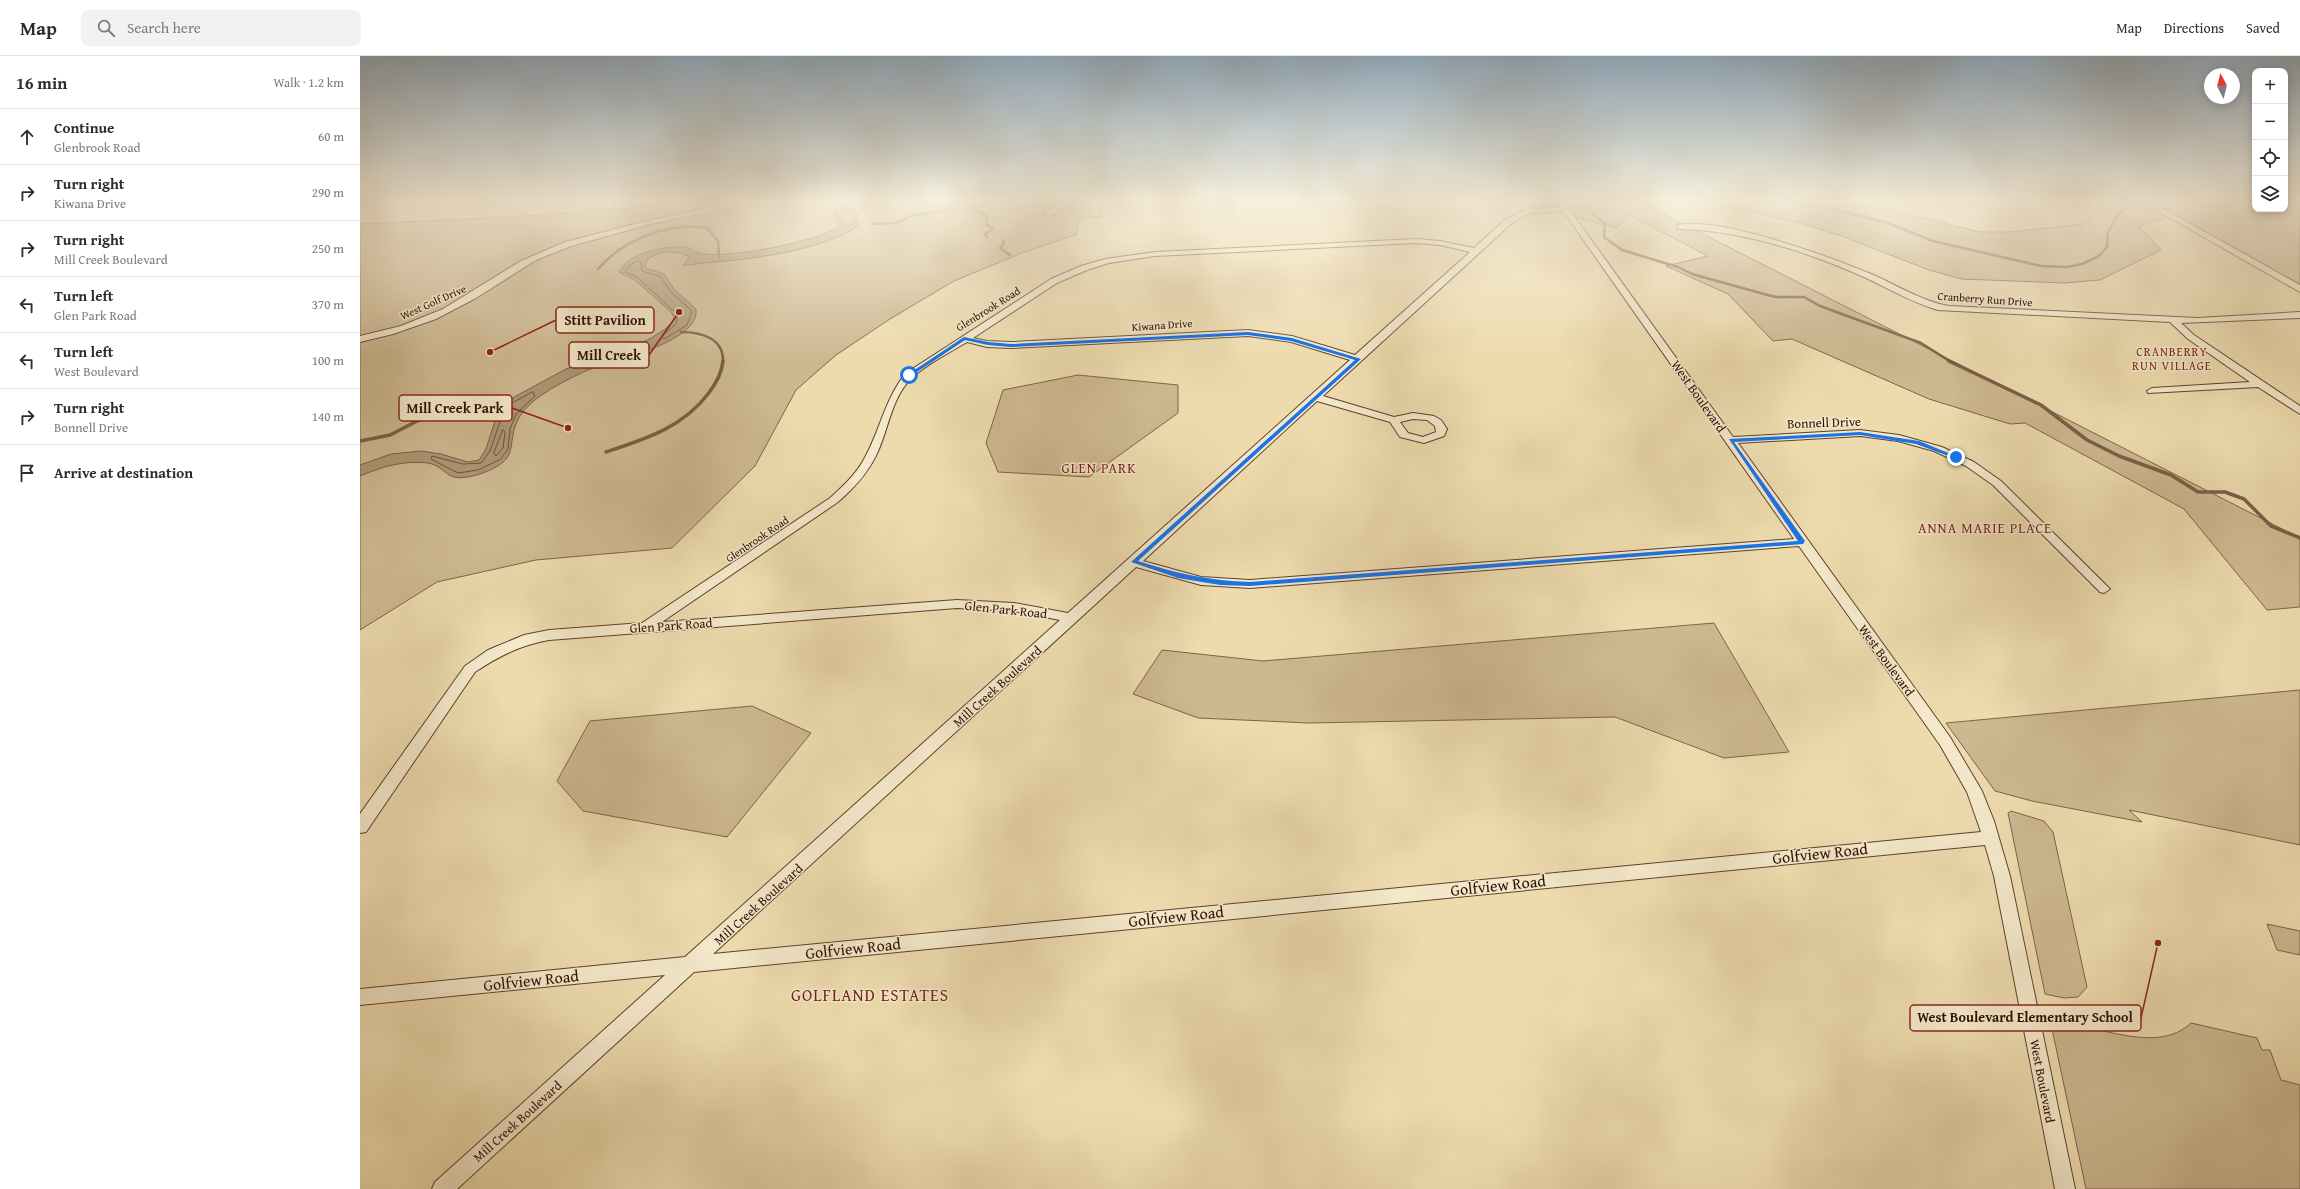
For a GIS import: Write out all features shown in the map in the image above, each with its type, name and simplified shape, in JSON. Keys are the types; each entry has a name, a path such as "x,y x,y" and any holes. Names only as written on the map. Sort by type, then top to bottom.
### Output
{"street":[{"name":"West Golf Drive","path":"360,339 396,330 443,312 473,296 516,267 549,252"},
{"name":"Glenbrook Road","path":"647,626 820,511 846,490 860,475 869,459 892,399 901,384 920,367 1062,277 1090,266 1120,258 1155,254 1197,252"},
{"name":"Mill Creek Boulevard","path":"442,1189 1475,252"},
{"name":"West Boulevard","path":"1596,252 1945,741 1974,791 1991,838 2002,876 2065,1189"},
{"name":"Cranberry Run Drive","path":"1802,252 1854,270 1926,304 1941,308 2198,321 2300,315"},
{"path":"2234,252 2300,289"},
{"path":"2173,320 2191,337 2300,411"},
{"name":"Kiwana Drive","path":"964,338 988,344 1011,345 1248,333 1292,339 1358,359"},
{"path":"2152,391 2259,384"},
{"path":"1316,397 1394,420"},
{"name":"Bonnell Drive","path":"1730,440 1860,433 1899,438 1938,449 1970,464 1997,483 2104,589"},
{"path":"1134,562 1201,581 1250,584 1803,542"},
{"name":"Glen Park Road","path":"360,827 462,678 483,659 509,645 534,638 647,626 957,604 1014,607 1072,618"},
{"name":"Golfview Road","path":"360,997 1937,841 1991,838"}],"shaded area":[{"path":"360,252 1025,252 954,281 890,319 836,355 796,390 755,466 672,548 536,560 437,582 360,630"},
{"path":"1700,252 1738,252 2300,538 2300,607 2267,610 2184,509 2025,423 2010,424 1929,399 1792,339 1773,341 1728,294 1666,266 1708,256"},
{"path":"1882,252 2157,252 2100,280 2064,283 1962,279 1929,270"},
{"path":"2235,252 2300,252 2300,289"},
{"path":"1078,375 1178,385 1178,413 1089,477 998,472 986,443 1003,390"},
{"path":"1714,623 1789,752 1724,758 1615,717 1309,723 1198,718 1133,694 1162,650 1263,661"},
{"path":"2300,690 2300,845 2129,810 2142,822 2032,801 1995,791 1946,723"},
{"path":"752,706 811,733 727,837 583,811 557,781 590,721"},
{"path":"2011,811 2044,821 2053,832 2087,987 2078,997 2064,998 2045,994 2008,813"},
{"path":"2267,924 2300,931 2300,955 2277,950"},
{"path":"2191,1023 2257,1038 2262,1050 2270,1050 2281,1080 2300,1085 2300,1189 2086,1189 2051,1024 2068,1024 2124,1035 2160,1037 2176,1033"}],"water":[{"path":"648,252 696,252 719,255 789,252 762,257 686,265 683,265 688,260 688,256 672,252 661,253 647,260 645,268 664,274 674,289 696,309 693,321 684,332 668,341 649,350 581,373 539,397 525,409 520,416 515,426 508,456 503,462 494,468 477,475 458,478 451,476 432,464 410,462 384,467 360,476 360,465 391,454 421,451 441,454 468,462 479,460 486,449 495,421 500,413 500,406 505,402 566,369 648,340 665,329 673,322 674,317 671,312 635,280 619,272 624,265 639,255"}],"waterway":[{"path":"598,269 617,252"},
{"path":"719,252 719,257"},
{"path":"1006,252 1010,255"},
{"path":"1628,252 1678,267 1692,274 1764,294 1776,297 1804,297 1820,306 1921,343 1951,362"},
{"path":"1980,252 2041,266 2067,267 2082,264 2099,256 2103,252"},
{"path":"681,332 696,333 710,338 720,347 723,361"},
{"path":"606,452 649,437 687,416 698,406 713,387 720,374 723,361"},
{"path":"1951,362 2041,405 2087,440 2119,456 2171,475 2198,492 2225,492 2244,499 2271,526 2300,538"},
{"path":"360,441 390,435 423,418 437,414 508,404"}],"place":[{"name":"Mill Creek","path":"679,312"},
{"name":"Stitt Pavilion","path":"490,352"},
{"name":"Mill Creek Park","path":"568,428"},
{"name":"West Boulevard Elementary School","path":"2158,943"}],"district":[{"name":"CRANBERRY RUN VILLAGE","path":"2172,359"},
{"name":"GLEN PARK","path":"1099,468"},
{"name":"ANNA MARIE PLACE","path":"1985,528"},
{"name":"GOLFLAND ESTATES","path":"870,995"}],"route":[{"path":"909,375 964,338 988,344 1011,345 1059,344 1248,333 1292,339 1358,359 1134,562 1178,576 1220,583 1250,584 1803,542 1730,440 1850,433 1878,434 1917,442 1956,457"}]}
